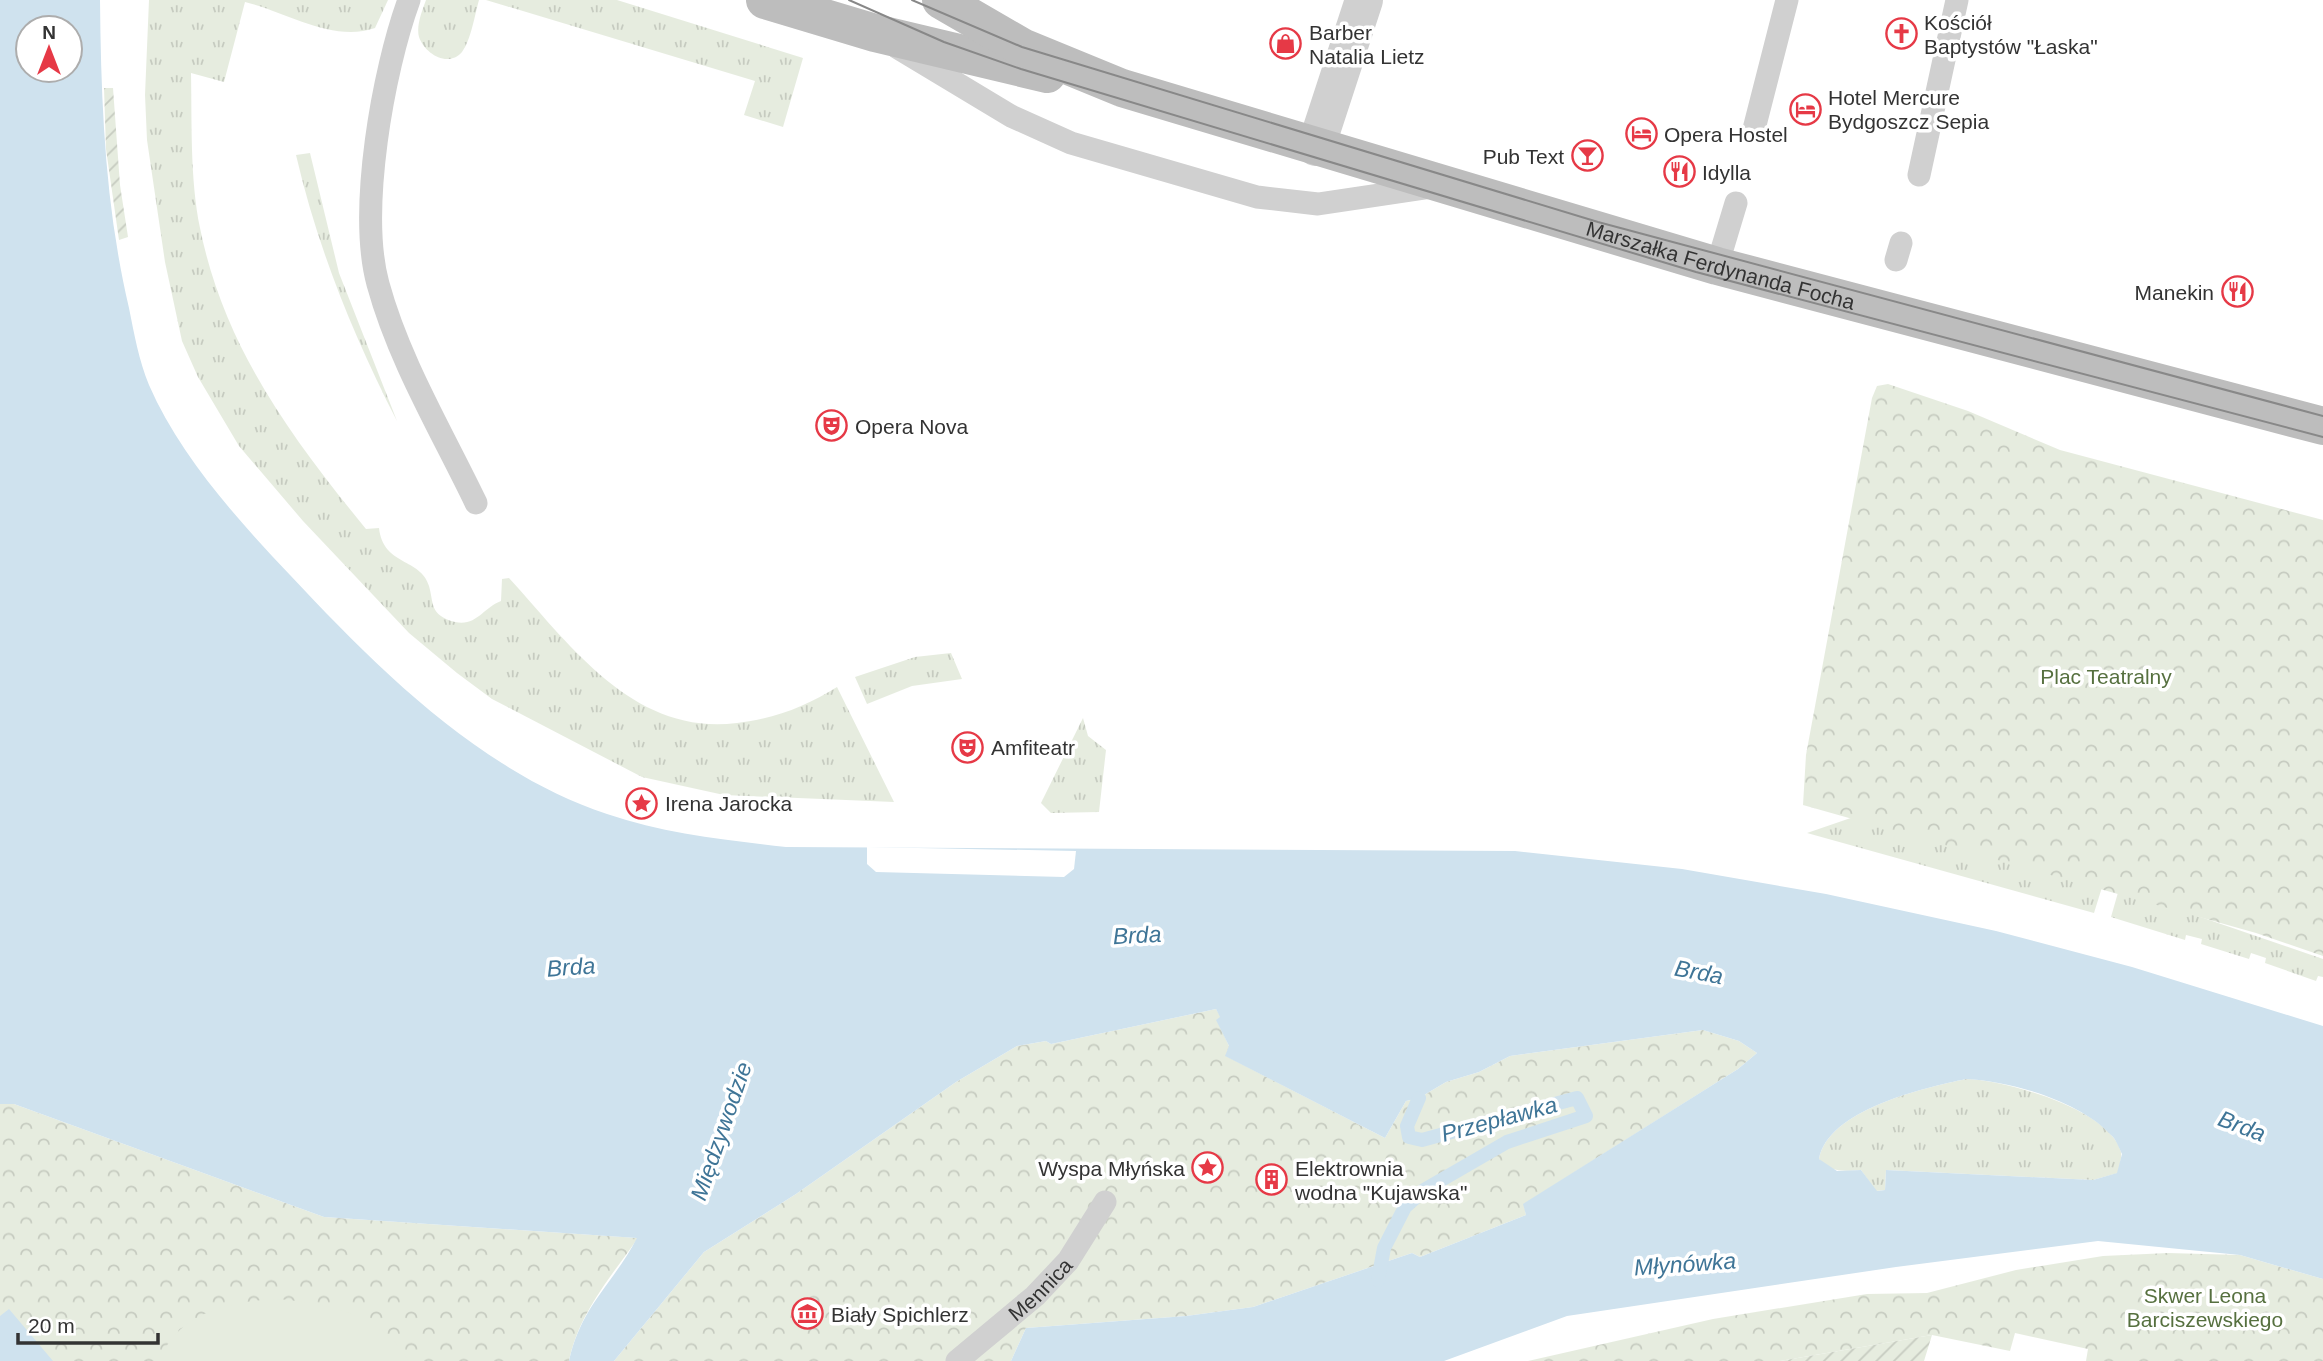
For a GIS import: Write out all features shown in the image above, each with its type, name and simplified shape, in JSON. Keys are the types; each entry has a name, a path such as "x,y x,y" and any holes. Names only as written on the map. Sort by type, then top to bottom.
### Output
{"street":[{"name":"Marszałka Ferdynanda Focha","path":"765,0 875,33 1021,69 1122,88"},
{"name":"Marszałka Ferdynanda Focha","path":"941,0 1022,47 1122,88 1439,186 1717,266 2323,426"},
{"path":"1316,147 1364,0"}],"lane":[{"path":"409,0 387,76 376,159 371,220 377,281 394,333 477,503"},
{"path":"1754,130 1787,0"},
{"path":"1919,174 1957,0"},
{"path":"875,33 1011,116 1070,144 1256,197 1318,204 1439,186"},
{"path":"1717,266 1736,202"},
{"name":"Mennica","path":"957,1361 1035,1296 1060,1270 1105,1202"}],"green space":[{"path":"149,0 388,0 375,28 359,32 326,29 245,2 224,82 191,73 195,190 200,228 211,271 243,351 264,389 312,460 366,529 379,528 387,549 425,577 437,612 455,622 469,622 501,601 502,579 509,578 556,631 608,681 636,701 667,715 700,723 737,723 777,715 802,706 837,687 894,802 724,795 642,777 492,699 457,673 409,633 303,521 239,446 198,377 182,341 165,262 147,140 145,95"},
{"path":"426,0 479,0 468,41 456,57 437,57 422,43 418,28"},
{"path":"486,0 617,0 803,58 783,127 744,115 755,81"},
{"path":"104,88 113,88 120,185 128,237 119,240 106,149"},
{"path":"310,153 339,273 397,421 352,324 326,258 296,155"},
{"name":"Plac Teatralny","path":"1888,384 1968,411 2060,450 2323,520 2323,956 2256,933 1803,805 1806,755 1872,398 1877,386"},
{"path":"951,653 962,679 912,686 867,704 855,677 915,657"},
{"path":"1083,718 1088,736 1106,750 1099,812 1051,813 1041,803"},
{"path":"1874,810 2103,884 2094,913 1807,833"},
{"path":"2119,889 2323,959 2323,977 2318,976 2316,981 2265,963 2266,958 2251,953 2249,959 2201,944 2202,939 2186,935 2185,940 2111,917"},
{"name":"Wyspa Młyńska","path":"1216,1009 1221,1017 1217,1020 1229,1046 1226,1056 1385,1138 1406,1101 1419,1098 1446,1082 1479,1072 1510,1056 1703,1030 1739,1041 1757,1053 1738,1069 1524,1204 1526,1215 1420,1257 1412,1253 1253,1307 1186,1316 1026,1328 1011,1361 614,1361 704,1252 796,1194 956,1082 1017,1046 1046,1041 1051,1044"},
{"path":"1966,1079 2029,1091 2077,1110 2098,1123 2113,1137 2121,1152 2118,1173 2093,1180 1886,1170 1885,1190 1876,1191 1861,1170 1833,1169 1819,1159 1826,1142 1840,1127 1858,1115 1903,1095"},
{"path":"0,1104 14,1104 324,1217 638,1238 588,1312 569,1361 0,1361"},
{"name":"Skwer Leona Barciszewskiego","path":"2168,1253 2240,1255 2323,1279 2323,1361 2086,1361 2088,1349 2015,1333 2010,1351 1932,1335 1780,1361 1528,1361 1713,1319 1867,1294 1927,1293 2016,1270 2103,1256"},
{"path":"277,1299 315,1304 352,1314 384,1332 409,1361 160,1361 168,1344 192,1320 225,1307"},
{"path":"1932,1335 1924,1361 1780,1361"}],"water":[{"path":"0,0 100,0 103,116 114,231 140,357 149,385 162,411 211,486 324,611 434,714 517,772 561,796 629,821 696,835 786,847 1515,851 1682,869 1826,894 1996,931 2132,967 2323,1026 2323,1279 2240,1255 2098,1241 1896,1267 1567,1316 1444,1361 1011,1361 1026,1328 1186,1316 1253,1307 1412,1253 1420,1257 1526,1215 1523,1204 1738,1069 1757,1053 1739,1041 1703,1030 1510,1056 1479,1072 1446,1082 1419,1098 1406,1101 1385,1138 1225,1056 1229,1046 1216,1020 1220,1017 1216,1009 1051,1044 1046,1041 1017,1046 956,1082 796,1194 704,1252 614,1361 569,1361 574,1342 589,1310 637,1238 324,1217 14,1104 0,1104","holes":["1966,1079 2043,1095 2098,1123 2113,1137 2122,1154 2117,1173 2093,1180 1886,1170 1885,1190 1877,1191 1861,1170 1837,1171 1819,1159 1826,1142 1840,1127 1880,1104 1926,1088"]},
{"path":"9,1309 53,1361 0,1361 0,1316"}],"pier":[{"path":"867,847 1076,851 1074,869 1064,877 876,872 867,864"}],"waterway":[{"name":"Przepławka","path":"1378,1280 1384,1248 1405,1207 1424,1190 1507,1142 1586,1116 1577,1098 1422,1140 1409,1137 1407,1126 1419,1098"}],"tram line":[{"path":"849,0 944,42 1021,69 1696,272 2323,437"},
{"path":"912,0 1022,47 1598,222 2323,416"}],"place":[{"name":"Kościół Baptystów \"Łaska\"","path":"1901,34"},
{"name":"Barber Natalia Lietz","path":"1286,44"},
{"name":"Hotel Mercure Bydgoszcz Sepia","path":"1805,109"},
{"name":"Opera Hostel","path":"1641,134"},
{"name":"Pub Text","path":"1587,156"},
{"name":"Idylla","path":"1679,172"},
{"name":"Manekin","path":"2237,292"},
{"name":"Opera Nova","path":"832,426"},
{"name":"Amfiteatr","path":"968,747"},
{"name":"Irena Jarocka","path":"642,803"},
{"name":"Wyspa Młyńska","path":"1208,1168"},
{"name":"Elektrownia wodna \"Kujawska\"","path":"1272,1180"},
{"name":"Biały Spichlerz","path":"808,1314"}],"water label":[{"name":"Brda","path":"1137,935"},
{"name":"Brda","path":"571,967"},
{"name":"Brda","path":"1699,972"},
{"name":"Brda","path":"2242,1126"},
{"name":"Międzywodzie","path":"721,1131"},
{"name":"Młynówka","path":"1685,1264"}]}
